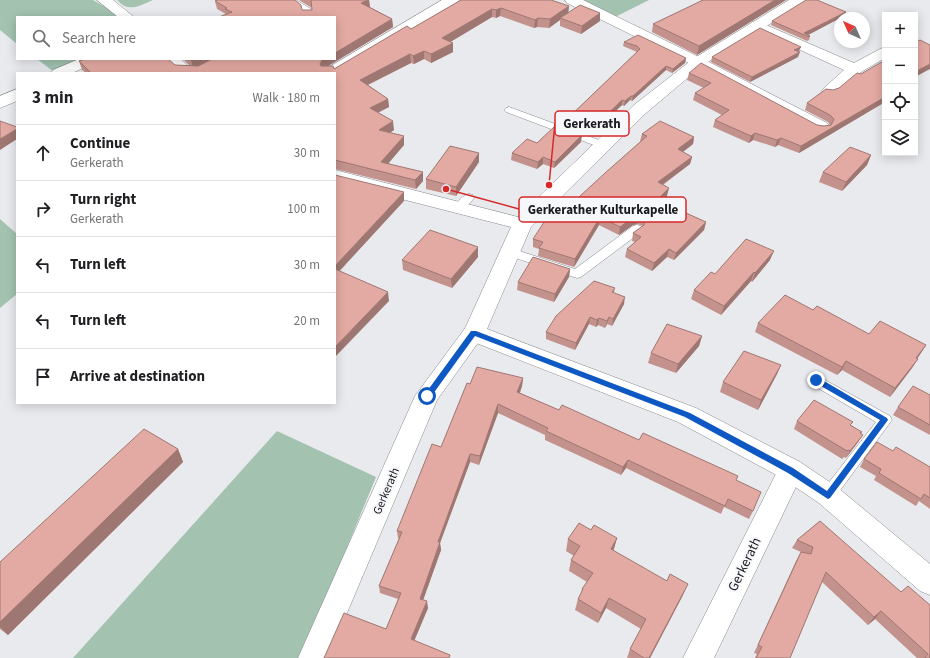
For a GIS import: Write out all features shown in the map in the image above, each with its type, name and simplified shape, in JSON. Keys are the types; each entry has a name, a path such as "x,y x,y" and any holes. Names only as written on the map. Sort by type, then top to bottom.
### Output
{"street":[{"path":"104,0 126,16"},
{"path":"332,72 452,0"},
{"path":"572,0 698,62 821,127"},
{"name":"Gerkerath","path":"313,658 427,396 474,333 522,224 640,109 698,62 799,0"},
{"path":"757,25 856,69"},
{"path":"830,91 856,69 882,54"},
{"path":"61,72 90,60"},
{"path":"173,60 186,72"},
{"path":"0,103 16,95"},
{"path":"336,176 464,202 522,224"},
{"path":"474,333 687,415 791,470 828,495 930,582"},
{"name":"Gerkerath","path":"698,658 791,470"}],"lane":[{"path":"290,0 308,11 308,16"},
{"path":"509,110 603,145"},
{"path":"510,252 577,274 638,229"},
{"path":"816,380 885,420 828,495"}],"green space":[{"path":"0,0 93,0 107,8 116,16 16,16 16,43 0,30"},
{"path":"117,0 153,0 139,6 130,7 121,4"},
{"path":"583,0 649,0 615,17"},
{"path":"38,60 81,60 54,72"},
{"path":"0,219 16,233 16,295 0,308"},
{"path":"277,431 376,477 306,647 299,658 73,658"}],"building":[{"path":"295,0 301,5 302,10 312,10 311,0 368,0 361,3 392,19 336,52 336,16 222,16 232,12 225,9 227,8 215,1"},
{"path":"461,0 551,0 569,6 550,19 538,18 535,20 501,8 496,10 492,9 442,38 453,43 431,54 424,51 413,56 410,54 360,80 388,99 370,108 393,121 379,130 404,136 381,162 423,172 415,180 336,160 336,72 90,72 79,61 169,60 175,65 198,66 210,60 322,60 320,64 321,66 333,66 334,69 407,26 411,29"},
{"path":"703,0 775,0 699,46 653,24"},
{"path":"806,0 817,0 846,12 834,12 834,18 804,33 810,36 809,37 772,21"},
{"path":"580,5 600,13 582,26 560,18"},
{"path":"760,28 801,47 794,50 800,52 752,77 712,57"},
{"path":"638,35 686,58 673,69 666,66 633,96 625,101 622,100 592,129 589,130 565,121 640,49 637,46 624,42"},
{"path":"920,40 930,45 930,64 918,70 918,48 918,41"},
{"path":"882,62 882,99 801,146 781,138 777,140 755,133 751,136 715,120 729,110 695,93 711,83 689,73 701,63 817,125 824,126 831,125 834,119 830,115 807,103 826,89 833,90 839,88 857,73 861,74"},
{"path":"0,121 16,127 16,130 0,139"},
{"path":"660,121 694,137 678,149 692,157 658,182 669,188 657,200 706,222 676,253 669,249 654,263 627,249 641,237 633,233 644,225 646,220 644,217 639,216 634,217 620,227 600,217 575,259 539,248 543,242 533,239 554,207 565,210 647,136 642,134"},
{"path":"555,126 582,135 555,162 543,157 538,162 512,153 527,139 537,143"},
{"path":"450,146 479,153 456,187 426,179"},
{"path":"850,147 871,155 846,182 823,172"},
{"path":"336,175 404,192 336,265"},
{"path":"430,230 478,247 451,279 402,260"},
{"path":"746,239 774,251 724,306 694,290 711,272 715,274"},
{"path":"533,257 570,269 555,294 518,282"},
{"path":"336,269 388,292 336,346"},
{"path":"594,281 615,288 612,292 625,297 613,319 609,317 607,321 599,318 597,320 590,317 576,343 546,332 556,316"},
{"path":"785,295 813,310 817,306 869,334 880,321 926,345 916,358 918,359 895,388 846,361 842,367 758,323"},
{"path":"667,324 702,336 678,364 651,353"},
{"path":"744,351 781,365 761,400 723,382"},
{"path":"477,367 523,378 517,392 559,410 562,405 639,440 643,433 738,476 736,480 761,492 753,511 728,499 725,506 628,460 623,467 546,431 548,428 498,404 480,456 470,454 438,542 440,542 420,599 427,601 411,639 450,655 449,658 324,658 344,613 386,629 401,593 379,586 402,532 397,531 432,444 441,447 467,383 470,384"},
{"path":"913,386 930,395 930,425 898,407"},
{"path":"814,400 853,422 850,425 862,432 860,433 863,435 850,451 847,451 797,421"},
{"path":"144,429 178,449 0,622 0,562"},
{"path":"877,442 893,451 896,447 930,467 930,498 924,494 921,499 879,473 881,469 864,459"},
{"path":"820,521 901,592 908,586 930,605 930,658 925,658 928,654 881,611 874,617 826,572 790,658 756,658 762,647 758,645 801,552 811,554 813,547 797,540"},
{"path":"579,523 591,530 594,525 617,538 611,549 667,581 670,574 688,584 649,658 644,658 630,649 646,619 609,598 601,613 578,599 582,589 593,573 571,560 580,546 568,539"}],"place":[{"name":"Gerkerath","path":"549,185"},
{"name":"Gerkerather Kulturkapelle","path":"446,189"}],"route":[{"path":"427,396 474,333 687,415 791,470 828,495 885,420 816,380"}]}
